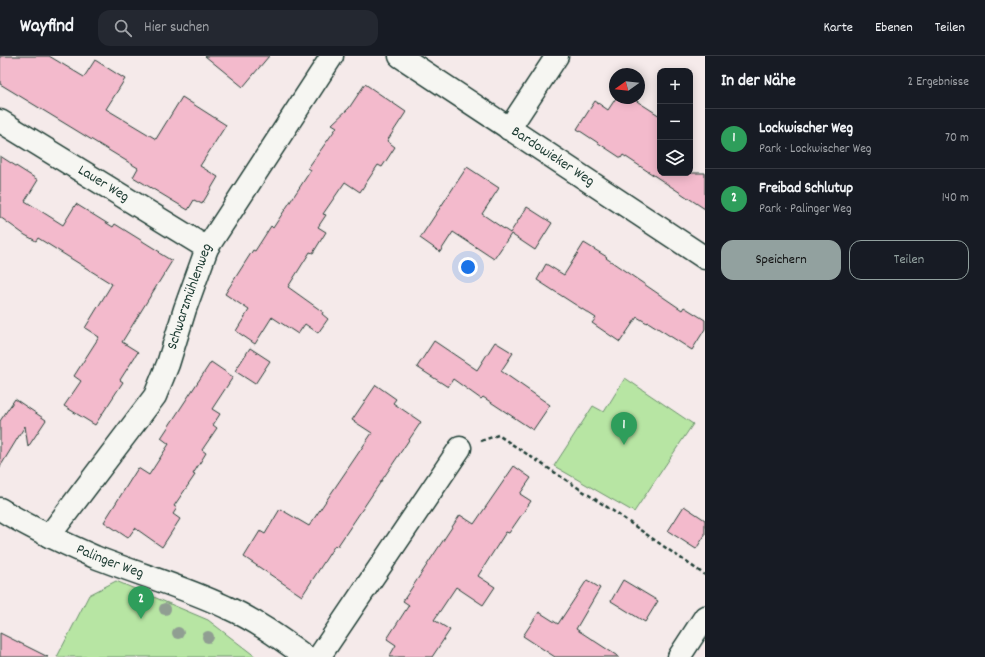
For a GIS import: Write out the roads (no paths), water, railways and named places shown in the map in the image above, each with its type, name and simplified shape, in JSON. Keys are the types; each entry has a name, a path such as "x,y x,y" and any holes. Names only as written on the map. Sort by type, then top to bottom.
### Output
{"street":[{"name":"Schwarzmühlenweg","path":"49,536 155,396 168,364 185,309 207,248 332,56"},
{"name":"Bardowieker Weg","path":"400,56 705,258"},
{"path":"509,129 557,56"},
{"name":"Lauer Weg","path":"0,121 207,248"},
{"path":"319,657 460,448"},
{"name":"Palinger Weg","path":"0,509 49,536 96,557 169,583 227,607 273,633 306,657"},
{"path":"679,657 705,617"}],"place":[{"name":"Lockwischer Weg","path":"624,445"},
{"name":"Freibad Schlutup","path":"141,619"}]}
